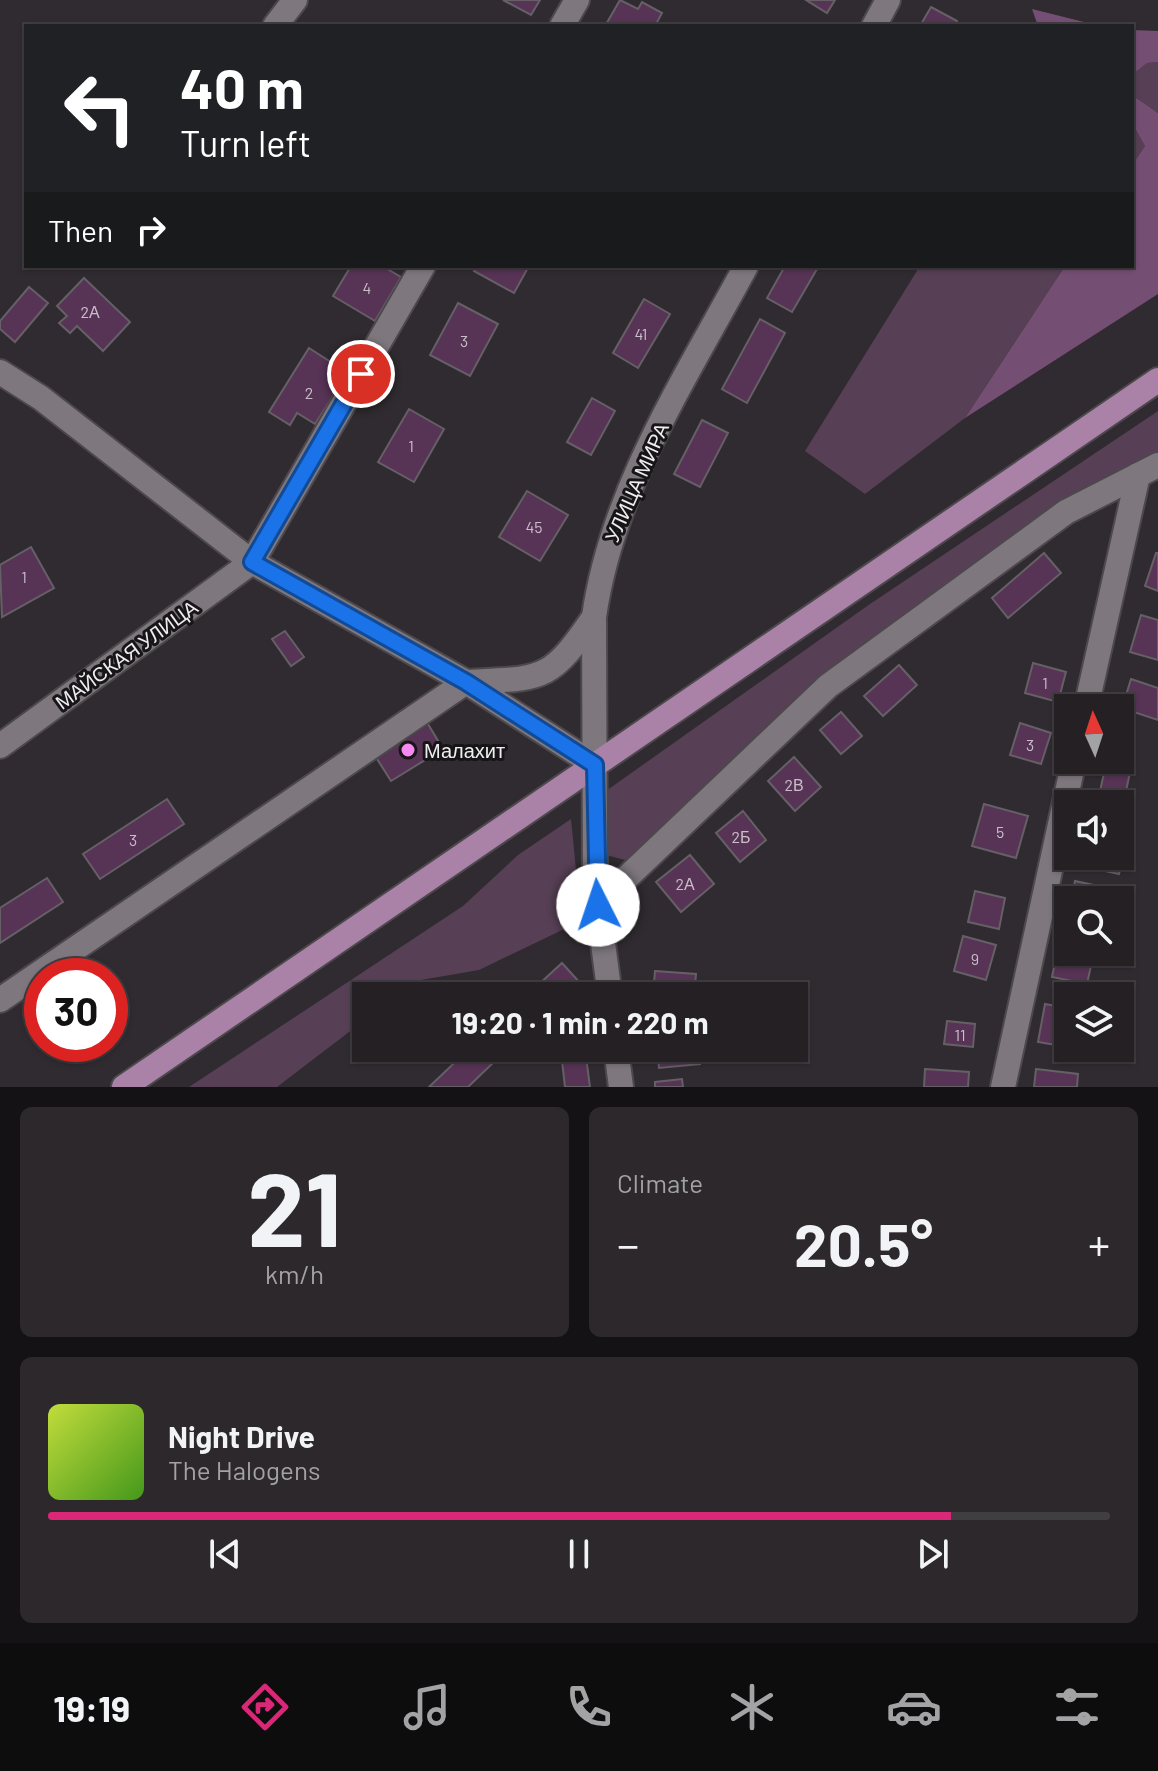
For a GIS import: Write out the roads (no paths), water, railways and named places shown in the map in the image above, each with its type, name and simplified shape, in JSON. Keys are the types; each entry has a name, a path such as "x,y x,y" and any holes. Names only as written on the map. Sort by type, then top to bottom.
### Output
{"main road":[{"path":"124,1087 1158,380"}],"street":[{"path":"277,24 295,0"},
{"path":"563,24 577,0"},
{"path":"875,24 888,0"},
{"path":"252,562 422,268"},
{"name":"УЛИЦА МИРА","path":"608,982 598,905 594,617 609,540 638,467 745,268"},
{"path":"0,372 41,398 252,562 466,682 595,765"},
{"path":"1090,694 1148,470"},
{"path":"598,905 828,686 1066,512 1148,470"},
{"name":"МАЙСКАЯ УЛИЦА","path":"0,746 252,562"},
{"path":"0,1000 466,682 532,678 564,660 594,617"},
{"path":"1003,1087 1071,774"},
{"path":"618,1062 621,1087"}],"place":[{"name":"Малахит","path":"408,750"}]}
